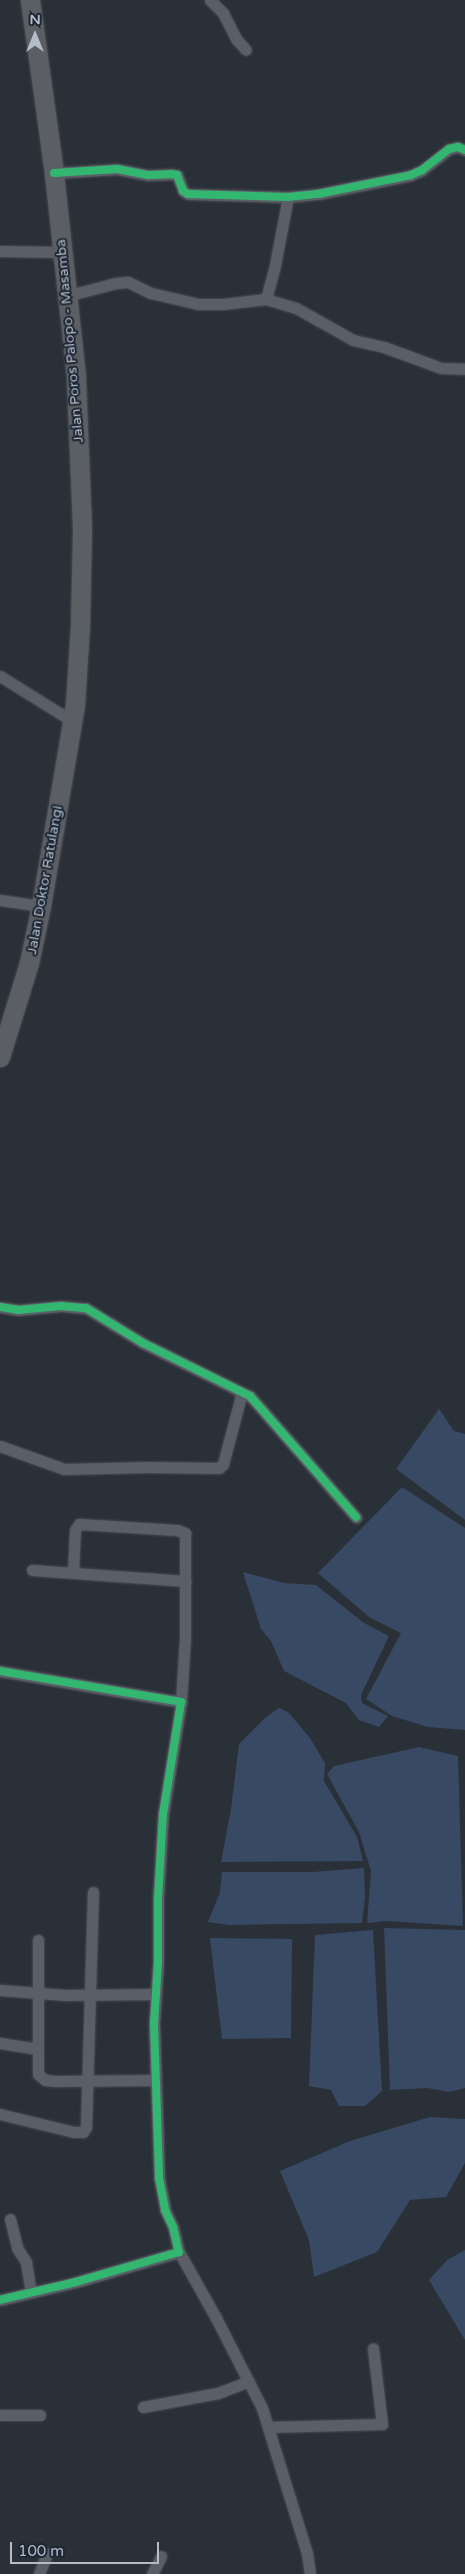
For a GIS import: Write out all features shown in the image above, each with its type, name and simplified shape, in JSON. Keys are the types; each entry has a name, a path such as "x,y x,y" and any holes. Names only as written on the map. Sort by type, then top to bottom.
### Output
{"highway":[{"name":"Jalan Poros Palopo - Masamba","path":"30,0 54,173 76,376 82,546 76,691"},
{"name":"Jalan Doktor Ratulangi","path":"0,1057 29,963 42,906 76,691"}],"street":[{"path":"210,0 223,13 236,40 246,50"},
{"path":"54,173 117,169 148,175 171,174 178,175 183,191 188,194 288,197 318,194 411,175 422,170 449,149 458,147 465,150"},
{"path":"266,299 277,256 288,197"},
{"path":"0,252 62,252"},
{"path":"66,296 116,283 128,282 151,293 198,304 222,304 266,299 296,308 353,340 384,347 441,368 465,369"},
{"path":"0,676 72,721"},
{"path":"0,900 42,906"},
{"path":"0,1307 18,1310 62,1306 86,1308 143,1343 250,1396 356,1517"},
{"path":"0,1446 64,1469 149,1466 218,1468 223,1464 242,1392"},
{"path":"72,1572 76,1526 85,1523 184,1532 186,1537 181,1702 162,1834 156,1994 155,2080 162,2195 179,2252 249,2381 269,2427 287,2493 307,2553 310,2574"},
{"path":"32,1570 186,1581"},
{"path":"0,1671 181,1702"},
{"path":"0,2114 58,2129 83,2132 86,2127 93,1892"},
{"path":"38,1940 36,2049 37,2071 41,2077 56,2081 88,2082 155,2080"},
{"path":"0,1990 37,1994 91,1996 156,1994"},
{"path":"0,2043 36,2049"},
{"path":"10,2219 17,2248 26,2262 31,2292"},
{"path":"0,2300 76,2282 179,2252"},
{"path":"269,2427 382,2424 374,2350"},
{"path":"143,2407 218,2393 249,2381"},
{"path":"0,2414 40,2416"},
{"path":"39,2574 47,2553"},
{"path":"152,2574 161,2556"}],"water":[{"path":"439,1409 454,1431 465,1434 465,1520 396,1469"},
{"path":"402,1487 465,1528 465,1730 428,1727 392,1716 366,1699 401,1633 369,1617 318,1573"},
{"path":"243,1572 284,1583 316,1585 364,1623 389,1636 361,1695 362,1703 388,1716 379,1727 359,1720 346,1703 284,1671 271,1641 261,1629"},
{"path":"279,1708 288,1712 310,1738 325,1763 324,1781 357,1837 363,1861 221,1862 231,1809 239,1744 266,1717"},
{"path":"419,1747 458,1756 463,1926 387,1921 367,1923 371,1871 359,1832 327,1774 334,1766"},
{"path":"364,1868 365,1897 362,1923 229,1925 208,1922 220,1892 222,1872 313,1872"},
{"path":"384,1928 465,1930 465,2088 450,2092 427,2088 390,2090"},
{"path":"373,1930 382,2091 365,2106 339,2106 331,2090 309,2086 315,1935"},
{"path":"210,1938 292,1939 291,2038 222,2039"},
{"path":"430,2117 465,2119 465,2163 446,2197 410,2200 377,2252 314,2277 309,2240 280,2171 350,2141"},
{"path":"465,2250 465,2340 429,2280 447,2260"}],"cycle path":[{"path":"54,173 117,169 148,175 171,174 177,175 183,191 188,194 288,197 318,194 411,175 422,170 449,149 458,147 465,150"},
{"path":"0,1307 18,1310 61,1306 86,1308 143,1343 250,1396 356,1517"},
{"path":"0,1671 181,1702 163,1814 154,2024 159,2178 165,2210 173,2227 179,2252 76,2282 0,2300"}]}
